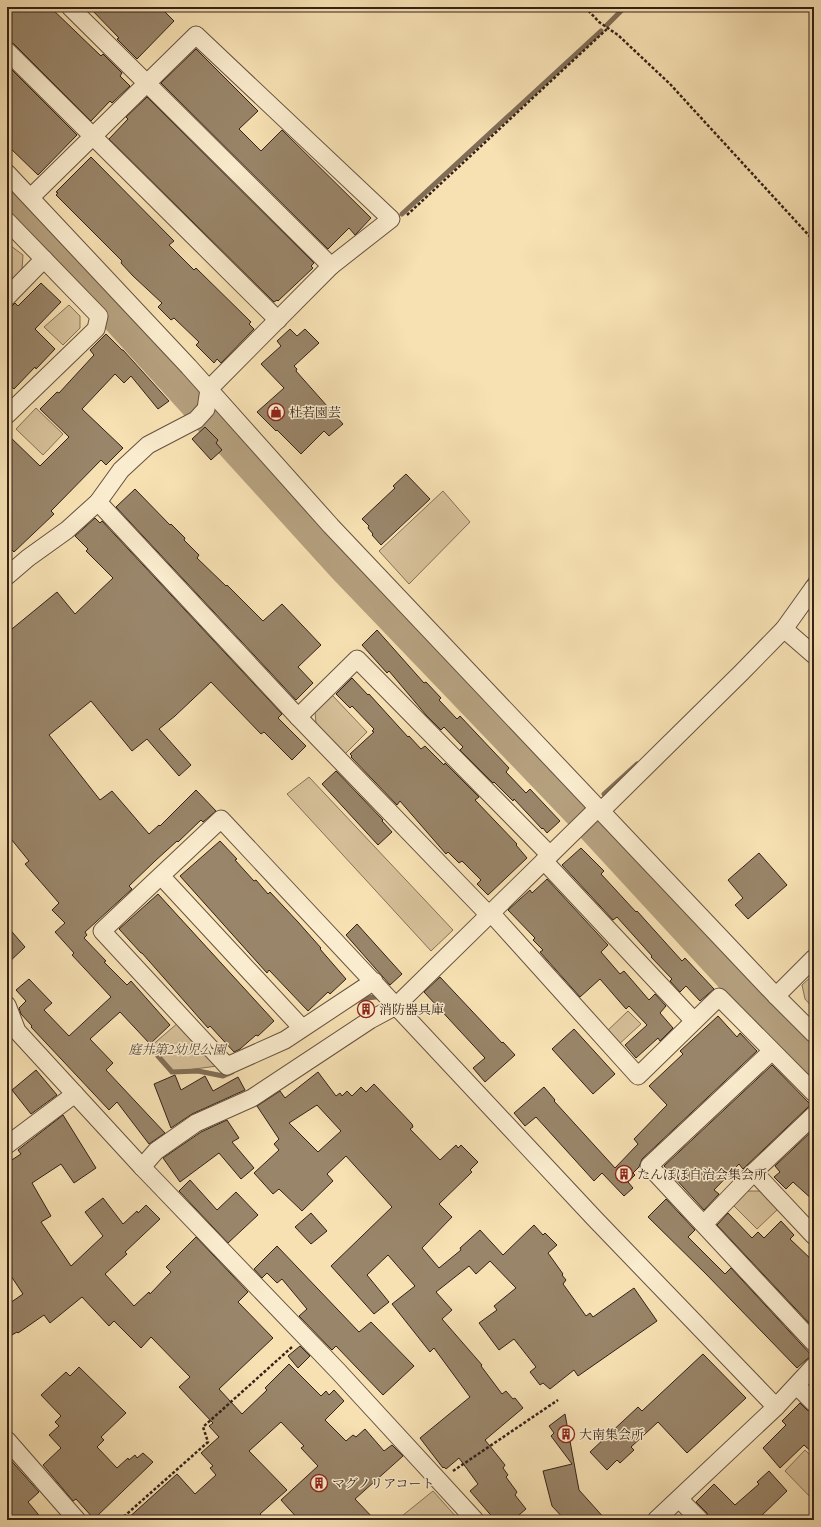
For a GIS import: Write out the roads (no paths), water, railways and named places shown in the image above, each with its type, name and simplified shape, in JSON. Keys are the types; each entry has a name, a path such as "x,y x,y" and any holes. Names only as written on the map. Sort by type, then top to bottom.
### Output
{"street":[{"path":"70,7 331,266"},
{"path":"7,576 28,558 67,530 98,502 121,470 148,445 201,414 210,389 331,266 391,219 196,35 31,197"},
{"path":"7,51 278,320"},
{"path":"7,173 210,389 331,526 597,811 814,1034"},
{"path":"7,221 99,316 96,329 7,415"},
{"path":"7,297 44,260"},
{"path":"98,502 298,716 490,914 638,1076 719,997 814,1093"},
{"path":"142,1167 156,1151 196,1122 252,1098 370,1020 396,1006 547,858 741,673 784,629 814,588"},
{"path":"784,629 814,655"},
{"path":"298,716 357,659 547,858 694,1021"},
{"path":"374,981 285,1040 227,1066 102,931 221,819 374,981 595,1219 776,1407"},
{"path":"161,876 302,1028"},
{"path":"776,996 814,958"},
{"path":"7,1005 16,1031 142,1167 305,1336 475,1520"},
{"path":"772,1051 649,1166 814,1343"},
{"path":"7,1145 75,1094"},
{"path":"704,1224 754,1172 814,1115"},
{"path":"754,1172 814,1236"},
{"path":"656,1520 776,1407 814,1366"},
{"path":"797,1386 814,1403"},
{"path":"9,1446 77,1520"},
{"path":"679,1499 700,1520"}],"waterway":[{"path":"607,25 625,7"},
{"path":"402,214 601,31"},
{"path":"7,204 82,280 344,568 579,813 759,1008 814,1064"},
{"path":"807,585 814,574"},
{"path":"604,794 637,764"},
{"path":"358,999 376,997"},
{"path":"150,1047 172,1072 198,1071 223,1076 232,1072"}],"place":[{"name":"杜若園芸","path":"276,412"},
{"name":"消防器具庫","path":"366,1009"},
{"name":"たんぽぽ自治会集会所","path":"624,1174"},
{"name":"大南集会所","path":"566,1434"},
{"name":"マグノリアコート","path":"319,1483"}],"park label":[{"name":"庭井第2幼児公園","path":"177,1049"}]}
